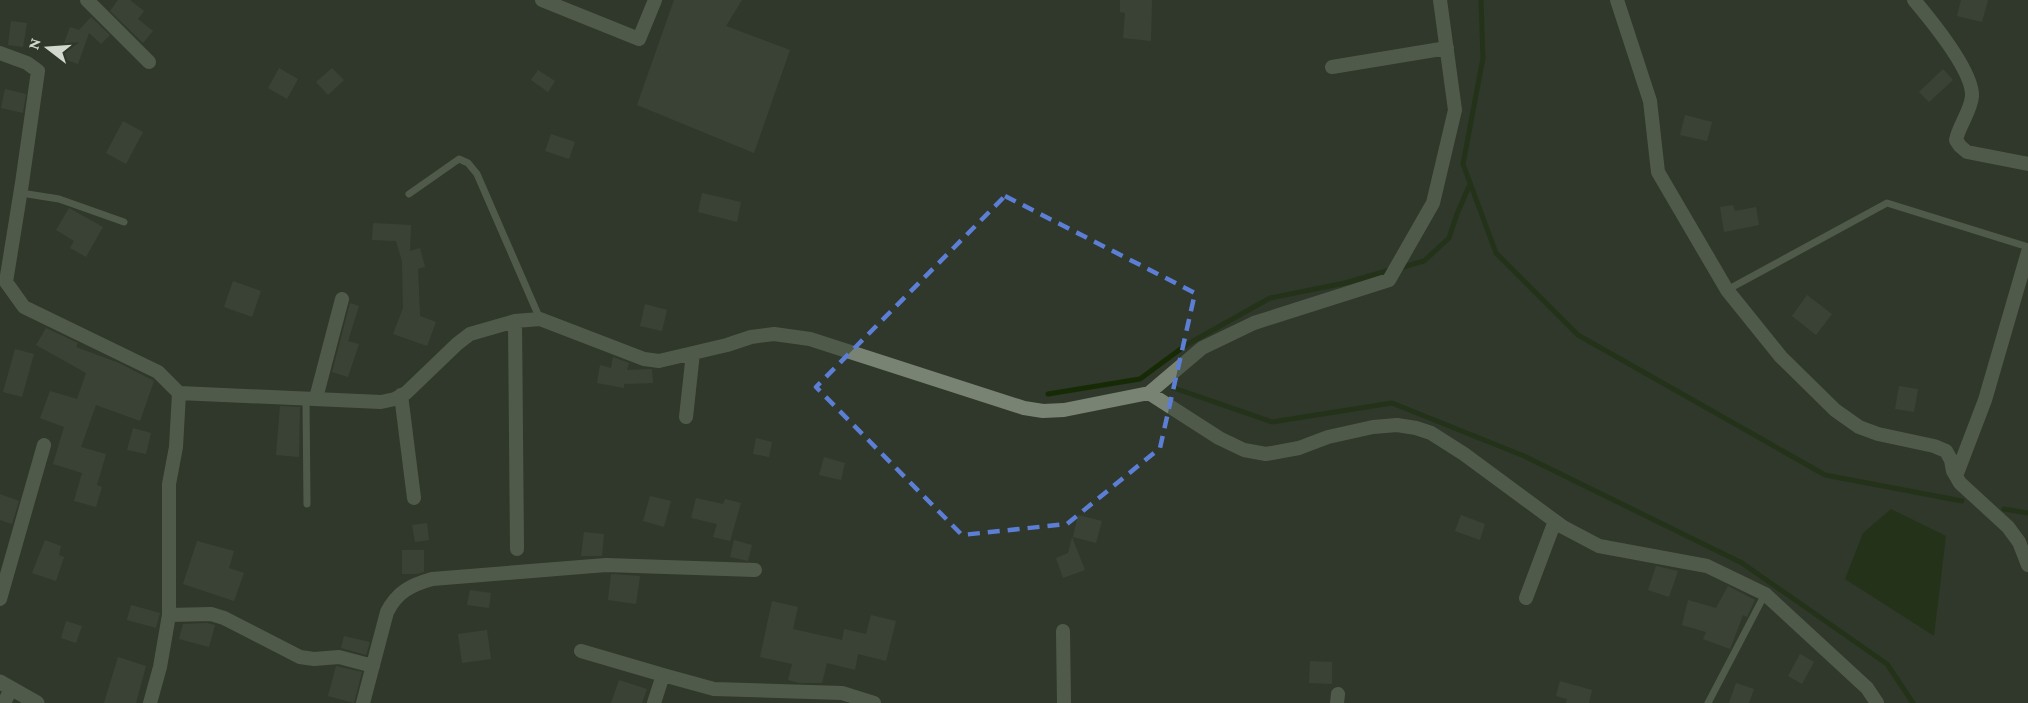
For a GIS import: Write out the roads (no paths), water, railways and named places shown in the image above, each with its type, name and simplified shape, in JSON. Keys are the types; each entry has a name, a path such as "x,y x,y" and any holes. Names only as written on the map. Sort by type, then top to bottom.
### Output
{"street":[{"path":"87,0 149,62"},
{"path":"543,0 639,39 655,0"},
{"path":"0,52 27,63 38,71 6,282 24,307 158,372 179,393 381,402 401,395 470,334 515,321 540,320 644,359 659,361 751,337 774,334 810,339 1024,408 1043,411 1064,410 1149,393 1202,348 1254,323 1389,280 1433,203 1455,110 1440,0"},
{"path":"1617,0 1650,101 1658,172 1727,290 1780,357 1835,410 1869,431 1934,446 1946,451 1956,476 2008,527 2019,542 2028,565"},
{"path":"1914,0 1939,29 1971,82 1972,96 1956,140 1960,146 1967,152 2028,164"},
{"path":"1332,67 1448,48"},
{"path":"1956,476 1985,400 2028,252"},
{"path":"311,398 342,299"},
{"path":"515,321 517,549"},
{"path":"686,417 693,353"},
{"path":"150,703 160,667 169,615 169,484 176,447 179,393"},
{"path":"1149,393 1219,438 1244,450 1266,454 1299,448 1328,437 1373,427 1397,425 1416,428 1447,441 1555,521 1599,546 1707,566 1765,594 1867,688 1877,703"},
{"path":"401,395 414,498"},
{"path":"0,599 44,445"},
{"path":"1526,598 1555,521"},
{"path":"363,703 387,612 394,599 412,586 432,579 606,565 755,570"},
{"path":"169,615 211,615 224,618 300,657 314,659 339,657 373,666"},
{"path":"1063,631 1064,703"},
{"path":"581,651 714,689 805,695 842,693 874,703"},
{"path":"654,703 663,675"},
{"path":"5,691 37,703"}],"lane":[{"path":"409,194 459,159 468,163 477,174 540,320"},
{"path":"21,193 59,199 124,222"},
{"path":"1727,290 1887,203 2028,247"},
{"path":"307,504 311,398"},
{"path":"1708,703 1765,594"}],"waterway":[{"path":"1481,0 1483,58 1463,164 1496,253 1578,335 1825,475 1962,501"},
{"path":"1399,268 1424,261 1449,238 1470,184"},
{"path":"1048,394 1140,379 1186,345 1270,298 1345,283 1390,270"},
{"path":"1174,388 1272,422 1392,403 1524,456 1742,563 1887,664 1913,703"},
{"path":"2004,509 2028,513"}]}
